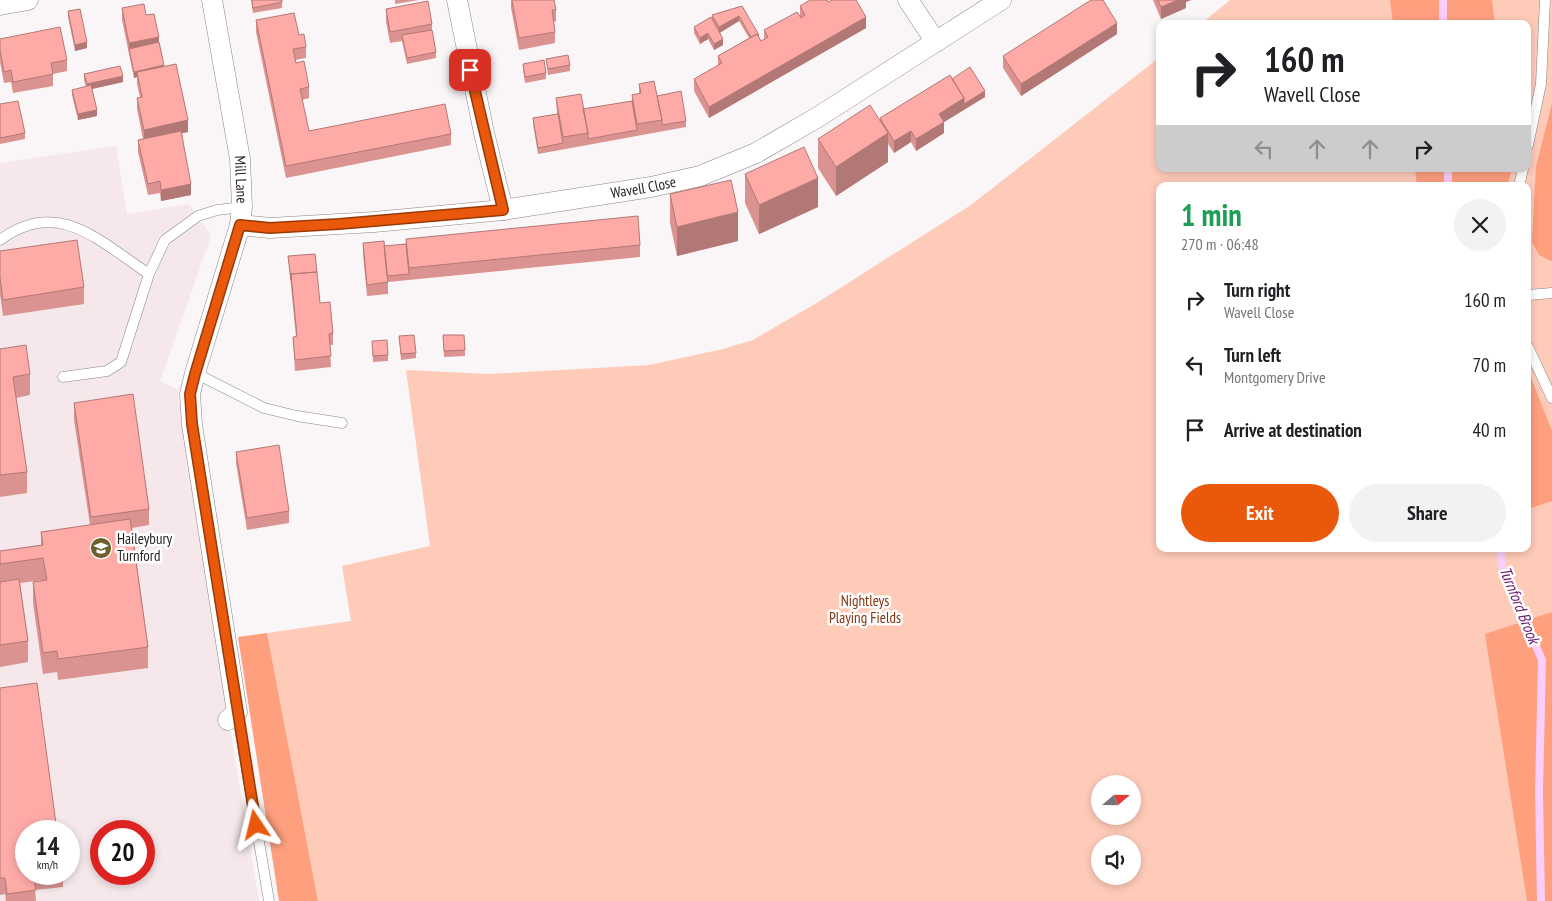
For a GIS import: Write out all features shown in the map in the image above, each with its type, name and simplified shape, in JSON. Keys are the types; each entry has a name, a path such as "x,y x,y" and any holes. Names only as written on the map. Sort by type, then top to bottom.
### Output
{"street":[{"path":"0,5 28,0"},
{"name":"Mill Lane","path":"212,0 240,160 241,216 190,394 192,424 233,716"},
{"path":"456,0 484,133 503,210"},
{"path":"908,0 936,42"},
{"name":"Wavell Close","path":"241,216 270,228 374,222 503,210 651,187 700,176 756,153 818,117 1001,0"}],"lane":[{"path":"1531,131 1541,84 1545,0"},
{"path":"63,377 106,371 121,362 149,274 166,240 198,216 217,210 241,216"},
{"path":"0,240 15,229 30,223 59,222 77,228 149,274"},
{"path":"1531,295 1552,292"},
{"path":"1531,352 1549,383 1552,398"},
{"path":"195,374 264,408 297,416 342,423"},
{"name":"Mill Lane","path":"233,716 269,901"}],"shaded area":[{"path":"1390,0 1492,0 1494,20 1392,20"},
{"path":"1552,103 1551,261 1539,255 1532,242 1536,166"},
{"name":"Haileybury Turnford","path":"116,146 127,214 189,204 211,236 160,381 178,390 226,705 259,901 0,901 0,163"},
{"path":"1415,172 1511,172 1508,182 1417,182"},
{"path":"1531,378 1552,431 1552,501 1531,508"},
{"path":"1552,612 1552,901 1527,901 1485,634"},
{"path":"267,633 318,901 279,901 238,637"}],"green space":[{"name":"Nightleys Playing Fields","path":"1230,0 1552,0 1552,901 318,901 267,633 351,621 342,566 430,546 406,370 488,374 649,365 723,349 753,340 815,304 971,205 1156,60 1156,172 1531,172 1531,20 1206,20"}],"building":[{"path":"252,0 282,0 282,2 253,8"},
{"path":"512,0 554,0 556,10 552,10 555,32 519,38"},
{"path":"810,0 827,0 828,2 832,0 856,0 866,17 709,107 694,79 722,63 718,56 757,34 761,41 768,37 764,30 797,12 801,18 805,15 800,6"},
{"path":"1091,0 1103,0 1117,23 1021,84 1003,56"},
{"path":"1158,0 1178,0 1161,7"},
{"path":"428,1 432,24 390,32 386,9"},
{"path":"144,4 146,15 154,14 159,37 129,43 122,8"},
{"path":"742,6 759,35 758,36 757,34 751,37 739,16 719,27 712,15"},
{"path":"80,9 87,42 75,45 68,11"},
{"path":"294,13 299,35 304,34 306,47 293,49 296,63 304,61 309,87 300,89 309,131 445,104 451,134 286,166 256,20"},
{"path":"711,17 723,39 714,44 708,33 700,38 694,27"},
{"path":"60,27 67,60 51,63 53,74 13,82 11,70 4,72 0,39"},
{"path":"432,30 436,52 407,58 402,35"},
{"path":"159,42 164,65 134,72 129,49"},
{"path":"568,55 570,65 548,69 546,59"},
{"path":"544,60 546,73 525,77 523,64"},
{"path":"176,64 188,120 144,130 137,98 142,97 137,72"},
{"path":"120,66 123,76 87,84 84,74"},
{"path":"970,67 985,91 964,104 964,98 952,79"},
{"path":"950,75 964,98 939,114 944,122 916,139 911,131 894,141 880,118"},
{"path":"654,81 662,120 637,124 632,95 641,93 639,84"},
{"path":"91,85 97,110 78,114 72,90"},
{"path":"681,91 686,121 662,125 657,96"},
{"path":"581,94 588,133 563,137 556,98"},
{"path":"18,101 25,133 0,138 0,104"},
{"path":"632,101 637,130 588,139 583,109"},
{"path":"870,105 888,133 836,167 818,139"},
{"path":"558,114 563,143 538,148 533,118"},
{"path":"181,131 191,184 161,190 160,181 148,184 138,140"},
{"path":"804,147 818,178 759,205 745,174"},
{"path":"731,180 738,212 677,227 670,194"},
{"path":"638,216 640,245 409,268 406,239"},
{"path":"77,240 84,287 3,300 0,277 0,251"},
{"path":"384,241 388,282 367,285 363,243"},
{"path":"406,244 409,274 387,276 384,246"},
{"path":"315,254 317,272 291,274 291,280 288,256"},
{"path":"317,272 320,303 330,302 333,333 329,334 331,356 295,360 293,337 297,336 291,274"},
{"path":"414,335 416,353 401,354 399,336"},
{"path":"443,335 464,335 465,350 444,351"},
{"path":"387,340 388,355 373,356 372,341"},
{"path":"26,345 30,374 13,377 27,472 0,475 0,349"},
{"path":"133,394 149,509 91,517 74,403"},
{"path":"279,445 289,511 247,518 236,452"},
{"path":"130,519 148,647 58,659 57,651 43,653 33,582 47,580 43,558 0,564 0,551 43,545 41,532"},
{"path":"19,579 28,641 0,645 0,582"},
{"path":"37,683 56,820 15,820 15,885 35,885 36,890 7,894 5,878 0,878 0,688"}],"waterway":[{"name":"Turnford Brook","path":"1443,0 1443,20"},
{"name":"Turnford Brook","path":"1448,172 1448,182"},
{"name":"Turnford Brook","path":"1500,552 1502,567 1542,660 1539,792 1541,901"}],"place":[{"name":"Haileybury Turnford","path":"101,548"}],"route":[{"path":"256,825 192,424 190,394 195,374 240,225 270,228 374,222 503,210 470,70"}]}
